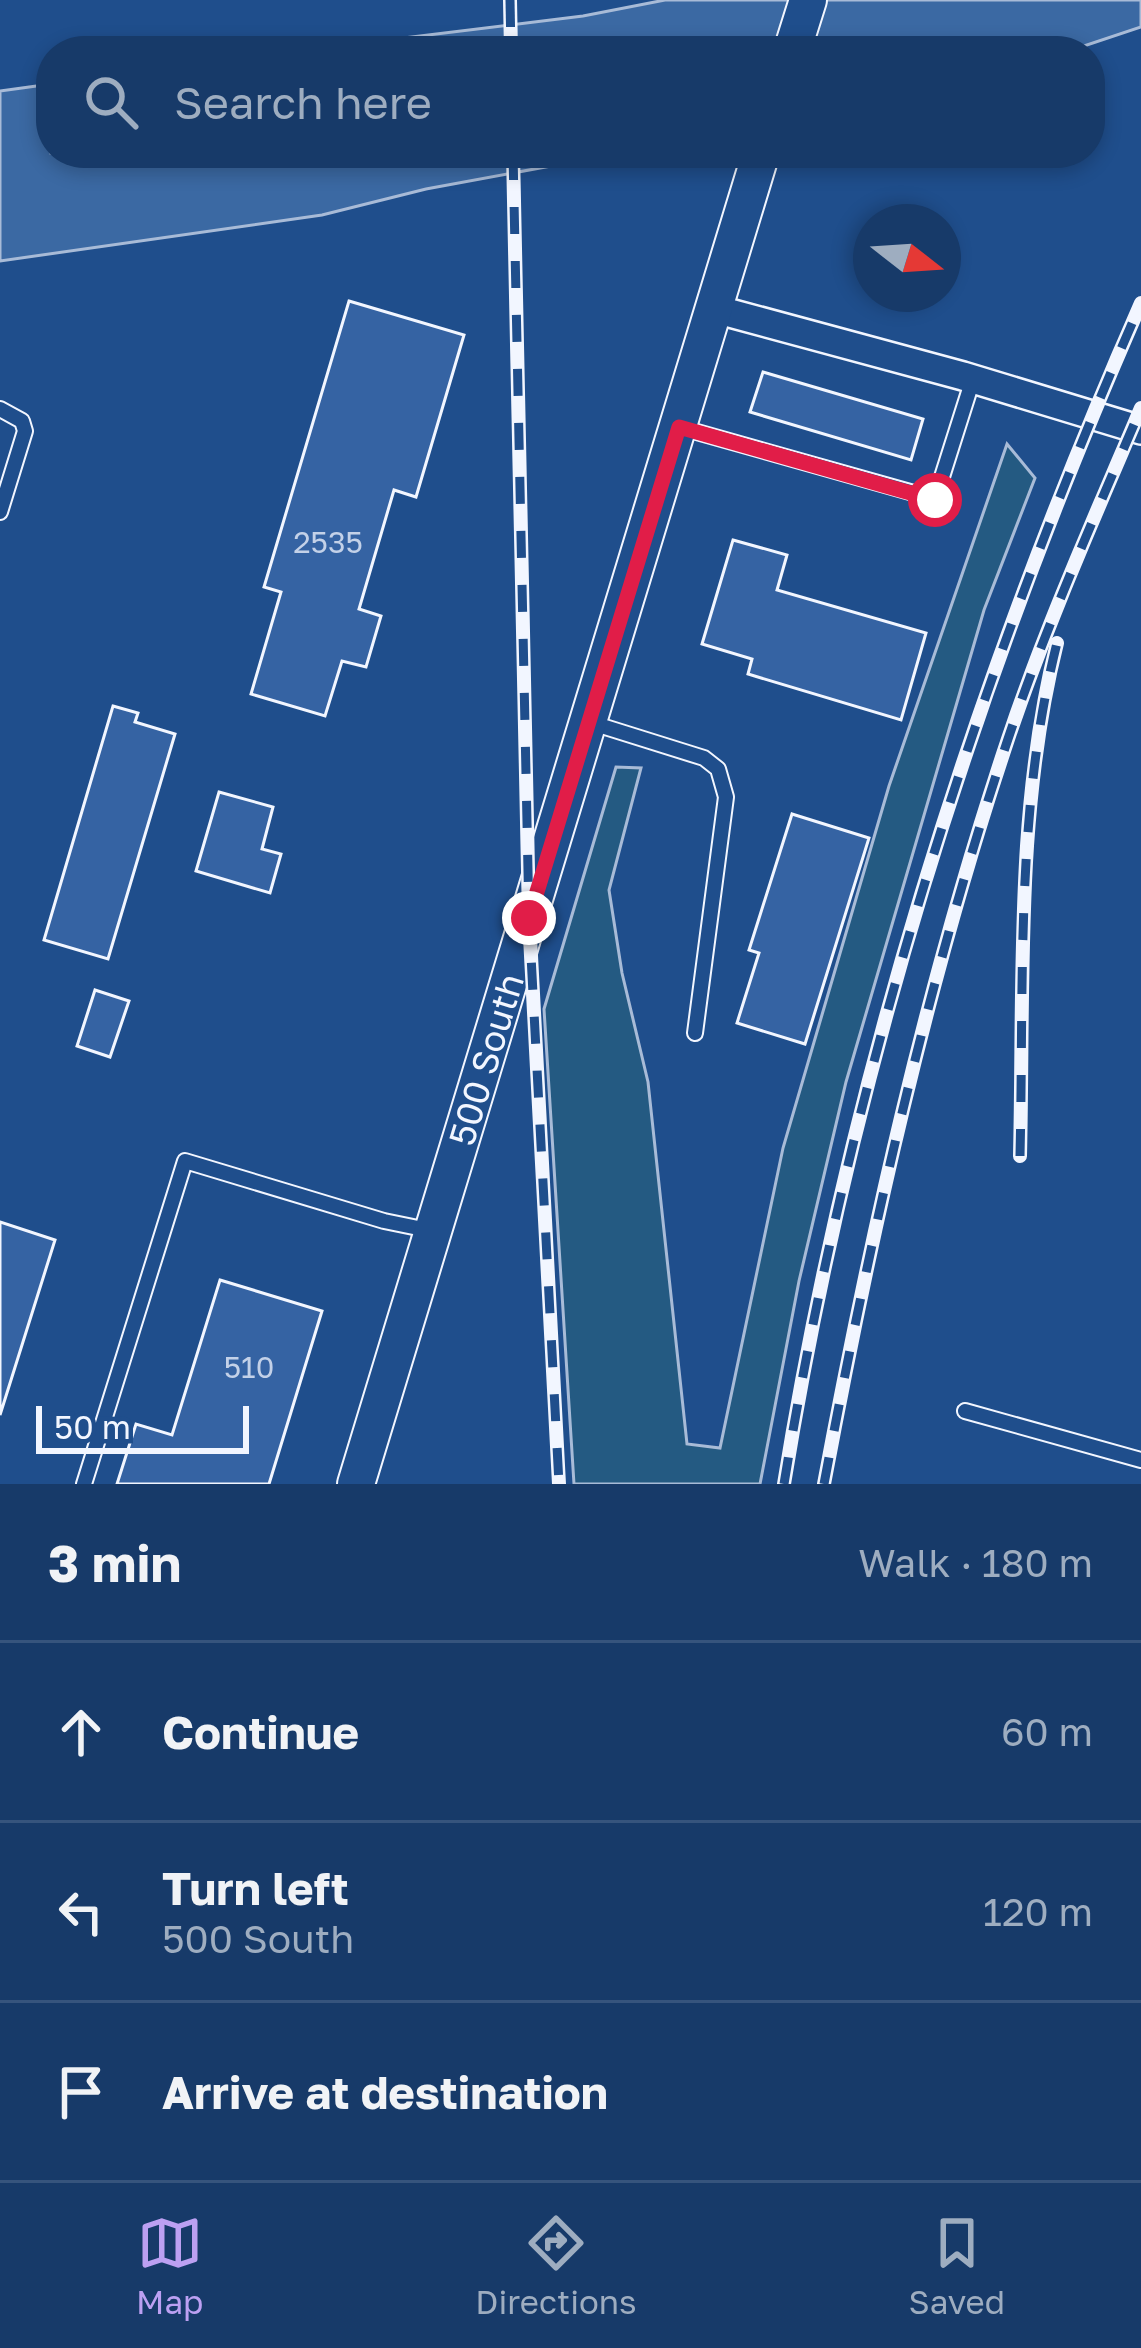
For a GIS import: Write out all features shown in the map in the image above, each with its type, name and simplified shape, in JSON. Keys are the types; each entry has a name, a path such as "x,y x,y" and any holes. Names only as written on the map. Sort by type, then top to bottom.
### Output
{"street":[{"path":"797,36 808,0"},
{"name":"500 South","path":"356,1484 757,168"},
{"path":"715,309 1141,430"}],"lane":[{"path":"679,427 935,500 973,379"},
{"path":"0,409 22,421 25,431 0,512"},
{"path":"589,722 704,758 718,769 726,797 695,1033"},
{"path":"84,1484 184,1161 384,1221 433,1231"},
{"path":"965,1411 1141,1460"}],"shaded area":[{"path":"665,0 1141,0 1141,27 1105,39 420,36 583,16"},
{"path":"36,86 36,168 540,168 322,215 0,261 0,91"},
{"path":"1007,444 1035,478 984,610 846,1082 799,1281 760,1484 574,1484 544,1009 616,767 641,768 609,890 622,973 648,1082 687,1444 720,1448 783,1148 889,786"}],"building":[{"path":"349,301 464,335 416,497 394,490 359,609 381,616 366,667 342,661 325,716 251,694 281,592 264,587"},
{"path":"763,372 923,419 911,460 750,412"},
{"path":"733,540 787,555 777,590 926,633 901,720 748,674 752,659 702,644"},
{"path":"113,706 138,713 135,722 175,734 108,959 44,940"},
{"path":"219,792 273,807 262,849 281,854 270,893 196,871"},
{"path":"792,814 869,838 805,1044 737,1023 759,953 749,950"},
{"path":"95,990 129,1001 110,1057 77,1046"},
{"path":"0,1222 55,1240 0,1415"},
{"path":"220,1280 322,1311 269,1484 117,1484 136,1424 172,1435"}],"railway":[{"path":"510,0 511,36"},
{"path":"513,168 529,918 559,1484"},
{"path":"784,1484 844,1181 925,882 1024,589 1141,303"},
{"path":"824,1484 903,1108 979,830 1038,655 1141,408"},
{"path":"1020,1156 1028,833 1034,769 1057,643"}],"route":[{"path":"529,918 679,427 935,500"}]}
